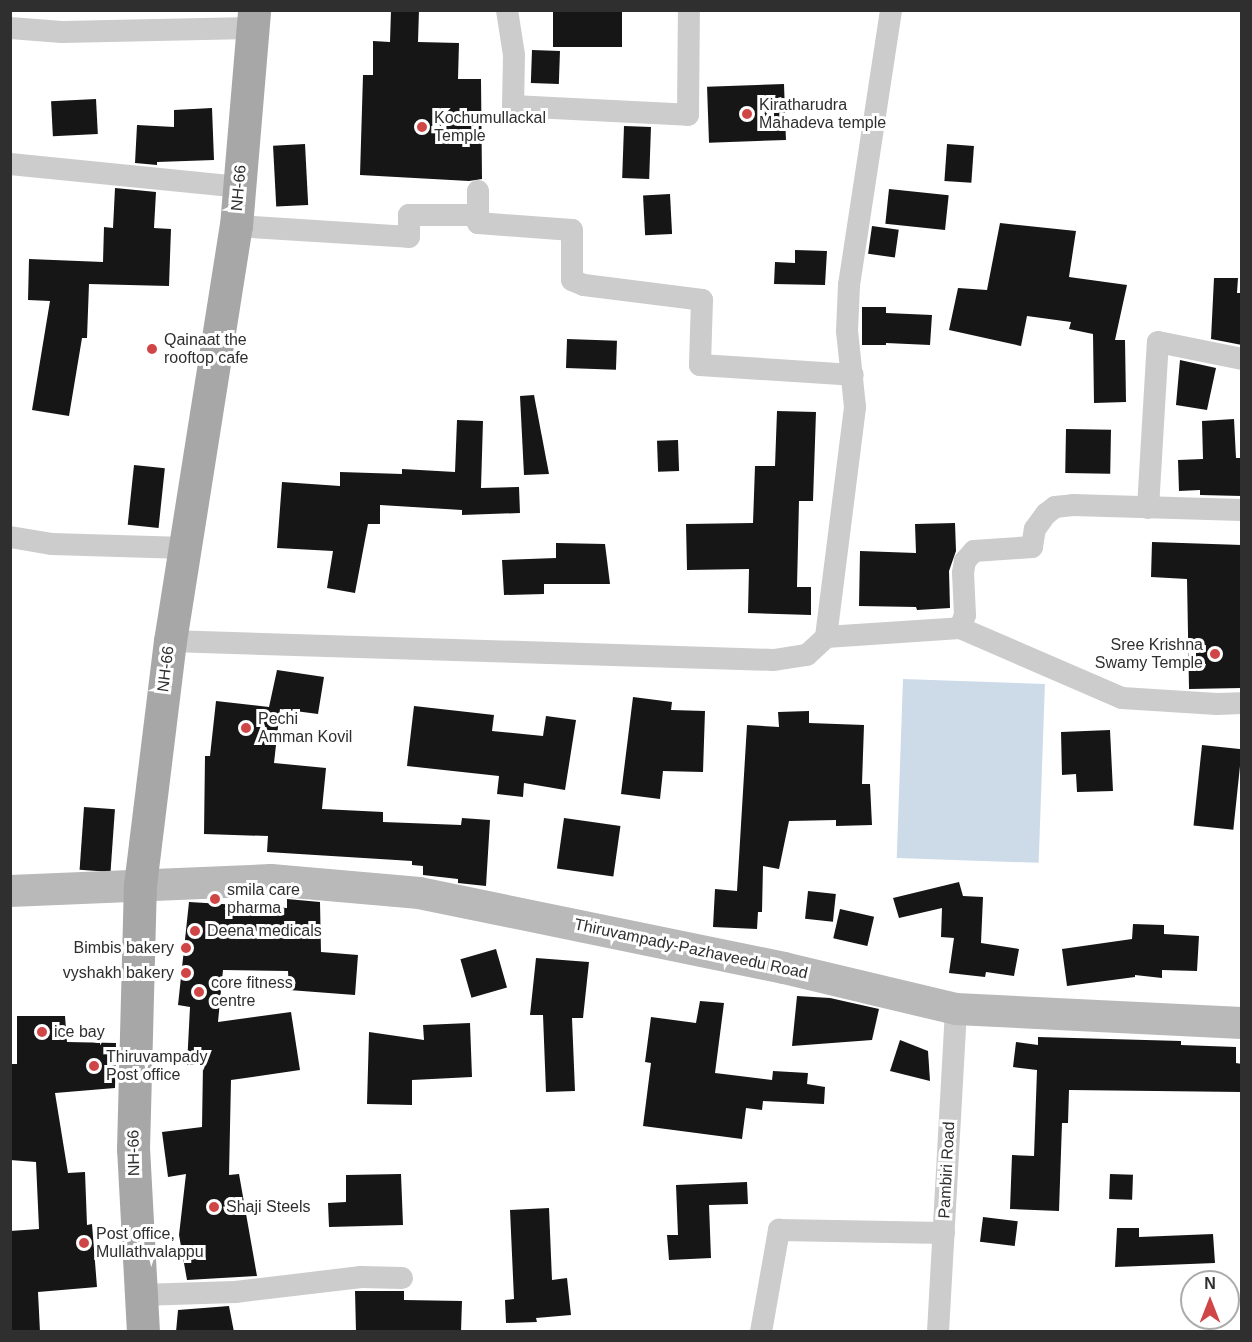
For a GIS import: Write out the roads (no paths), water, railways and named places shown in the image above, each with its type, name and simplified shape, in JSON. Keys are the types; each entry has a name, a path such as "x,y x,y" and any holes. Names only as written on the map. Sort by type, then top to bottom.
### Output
{"main road":[{"name":"NH-66","path":"143,1332 133,1149 140,885 170,641 236,226 253,19"},
{"name":"Thiruvampady-Pazhaveedu Road","path":"10,891 271,880 419,893 772,966 956,1009 1242,1023"}],"street":[{"path":"507,10 514,55 513,105 688,115 689,10"},
{"path":"170,641 774,660 807,655 826,637 855,407 847,332 849,285 891,10"},
{"path":"10,28 62,32 253,19"},
{"path":"10,164 239,187"},
{"path":"478,191 478,223 572,230 572,280 584,285 702,300 700,365 853,375"},
{"path":"236,226 409,237 409,215 478,215"},
{"path":"1148,508 1158,342 1242,359"},
{"path":"960,628 964,615 965,561 974,551 1032,547 1035,529 1046,514 1055,507 1073,505 1242,510"},
{"path":"10,537 52,544 185,548"},
{"path":"826,637 960,628 1122,698 1217,704 1242,703"},
{"name":"Pambiri Road","path":"938,1332 956,1009"},
{"path":"761,1332 779,1230 944,1233"},
{"path":"140,1295 235,1292 361,1277 402,1278"}],"water":[{"path":"903,679 1045,684 1039,863 897,858"}],"place":[{"name":"Kiratharudra Mahadeva temple","path":"747,114"},
{"name":"Kochumullackal Temple","path":"422,127"},
{"name":"Qainaat the rooftop cafe","path":"152,349"},
{"name":"Sree Krishna Swamy Temple","path":"1215,654"},
{"name":"Pechi Amman Kovil","path":"246,728"},
{"name":"smila care pharma","path":"215,899"},
{"name":"Deena medicals","path":"195,931"},
{"name":"Bimbis bakery","path":"186,948"},
{"name":"vyshakh bakery","path":"186,973"},
{"name":"core fitness centre","path":"199,992"},
{"name":"ice bay","path":"42,1032"},
{"name":"Thiruvampady Post office","path":"94,1066"},
{"name":"Shaji Steels","path":"214,1207"},
{"name":"Post office, Mullathvalappu","path":"84,1243"}]}
